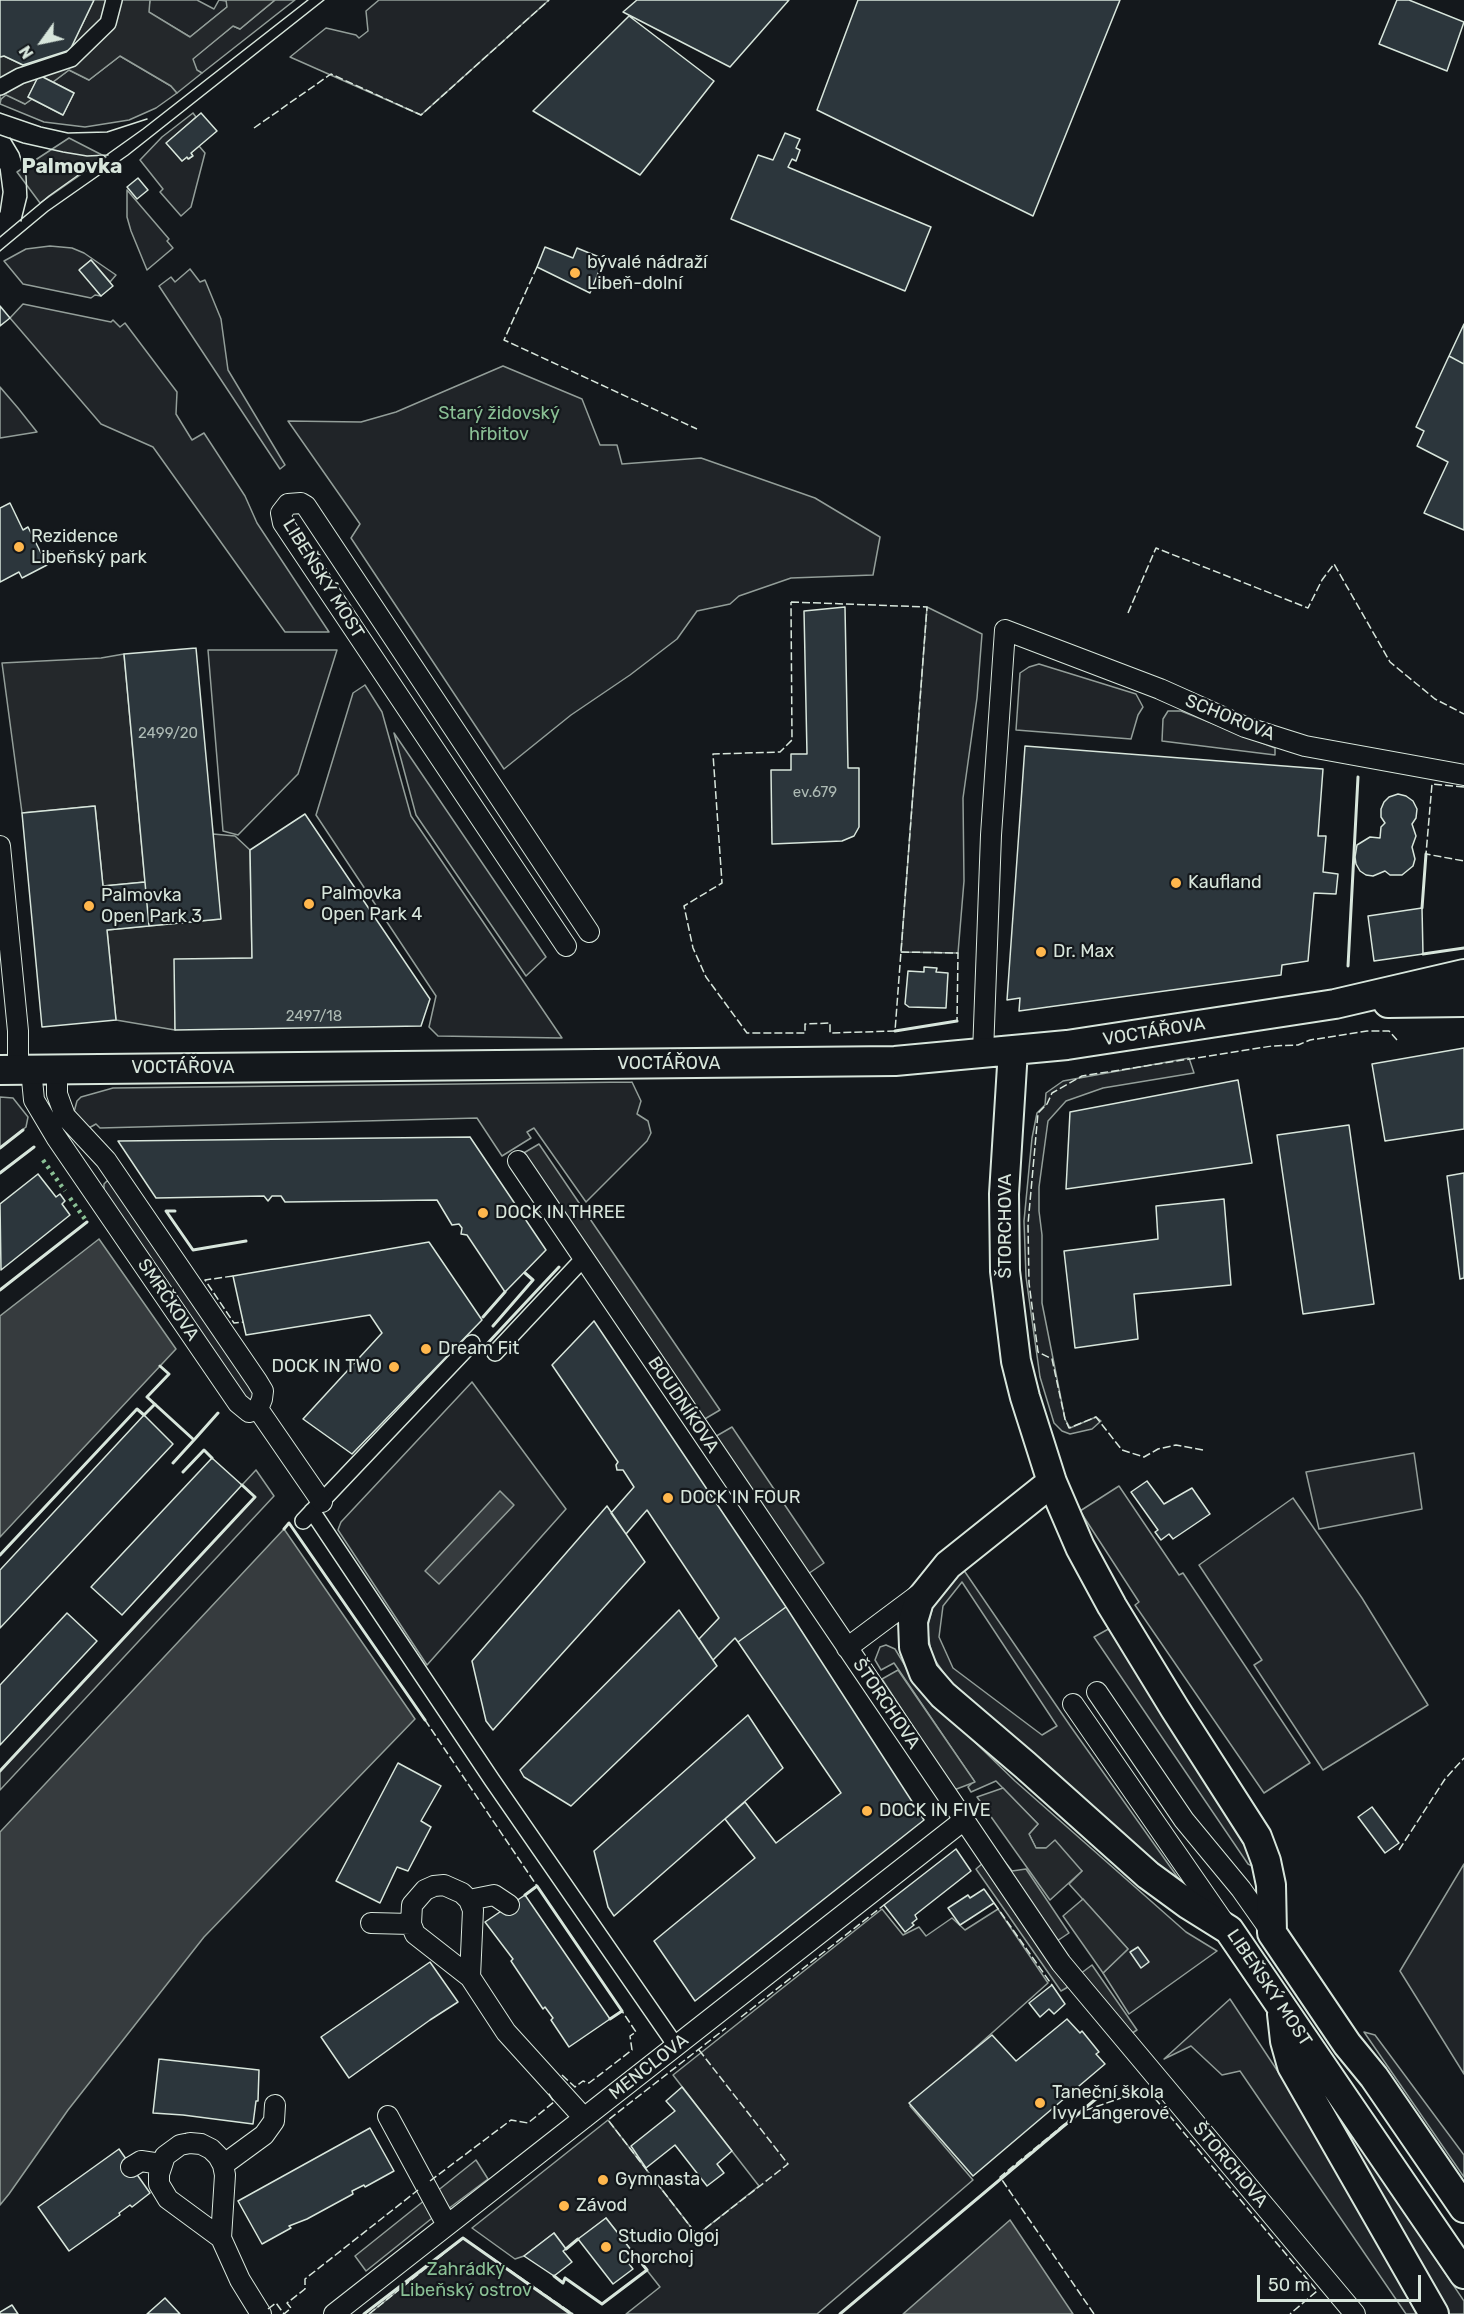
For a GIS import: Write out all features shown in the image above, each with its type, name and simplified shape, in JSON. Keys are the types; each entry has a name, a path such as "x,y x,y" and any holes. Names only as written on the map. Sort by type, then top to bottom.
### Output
{"main road":[{"name":"VOCTÁŘOVA","path":"27,1069 895,1061 1067,1045 1335,1004 1464,974"},
{"name":"VOCTÁŘOVA","path":"1335,1004 1464,1002"},
{"name":"ŠTORCHOVA","path":"930,1586 955,1560 1052,1482 1016,1361 1005,1271 1004,1194 1013,1050"},
{"path":"1052,1482 1080,1547 1112,1606 1257,1837 1266,1861 1270,1885 1272,1933"},
{"path":"930,1586 920,1601 913,1621 914,1647 924,1673 943,1695 1025,1764 1148,1875 1229,1930"},
{"name":"LIBEŇSKÝ MOST","path":"1229,1930 1464,2274"},
{"name":"LIBEŇSKÝ MOST","path":"1272,1933 1347,2044 1374,2077 1464,2208"},
{"path":"1281,2006 1285,2041 1292,2066 1434,2314"}],"street":[{"path":"0,87 20,76 71,59 108,22 114,0"},
{"name":"LIBEŇSKÝ MOST","path":"564,943 283,523 282,513 288,504 301,503 306,506 586,928"},
{"name":"SCHOROVA","path":"982,1053 991,835 1005,630 1160,689 1245,727 1345,755 1464,775"},
{"path":"0,846 18,1031 27,1069"},
{"name":"SMRČKOVA","path":"27,1069 57,1094 65,1116 106,1160 263,1391 258,1409 249,1412 238,1403 83,1176 34,1100 27,1069"},
{"path":"83,1176 106,1160"},
{"name":"BOUDNÍKOVA","path":"518,1161 848,1648"},
{"path":"495,1353 584,1258"},
{"path":"312,1511 472,1344"},
{"path":"258,1409 312,1511 474,1753 676,2046"},
{"name":"ŠTORCHOVA","path":"930,1586 848,1648 1060,1963 1355,2314"},
{"name":"LIBEŇSKÝ MOST","path":"1097,1692 1184,1820 1241,1889 1272,1933"},
{"name":"LIBEŇSKÝ MOST","path":"1073,1704 1229,1930"},
{"name":"MENCLOVA","path":"334,2314 964,1821"},
{"path":"470,1977 473,1910 469,1900 454,1887 434,1886 425,1890 412,1905 411,1924 421,1940 470,1977 506,2032 584,2118"},
{"path":"469,1900 494,1895 509,1905"},
{"path":"371,1923 411,1924"},
{"path":"224,2165 264,2135 274,2121 275,2104"},
{"path":"388,2116 447,2226"},
{"path":"221,2238 224,2165 218,2156 201,2144 190,2143 171,2150 161,2164 159,2184 163,2193 221,2238 240,2280 261,2314"},
{"path":"131,2167 141,2161 161,2164"}],"green space":[{"path":"150,0 197,0 214,9 219,0 227,1 227,7 190,37 148,12"},
{"path":"275,0 295,0 202,73 197,71 192,59 233,26 240,29"},
{"path":"379,0 549,0 421,115 290,57 326,28 356,35 359,38 368,31 366,11"},
{"path":"120,56 171,86 177,93 156,108 129,120 85,127 44,122 0,104 6,94 25,104 32,99 63,115 74,93 53,82 69,70 89,80"},
{"path":"193,113 196,117 167,143 182,161 187,157 189,159 192,156 191,153 199,146 205,153 191,207 181,216 160,192 163,189 140,160 162,137"},
{"path":"127,190 169,239 167,241 173,248 147,270 127,217"},
{"path":"50,246 72,248 84,253 116,275 110,282 91,260 80,269 101,296 95,295 91,298 23,284 4,261 26,249"},
{"path":"190,269 200,282 205,280 221,319 228,370 285,465 280,469 159,286 171,277 175,282"},
{"path":"23,304 111,322 113,320 120,327 125,323 177,392 176,414 192,440 204,433 245,496 257,523 329,632 285,632 153,447 101,424 10,318"},
{"name":"Starý židovský hřbitov","path":"503,366 582,399 600,445 617,445 622,464 701,458 815,498 880,537 873,575 791,578 739,596 730,604 697,611 677,639 630,675 571,715 504,769 351,538 360,524 288,421 361,422 396,412"},
{"path":"0,387 18,408 37,432 0,438"},
{"path":"927,607 982,634 977,698 963,798 964,881 958,953 901,952"},
{"path":"208,650 337,650 298,774 238,835 223,831"},
{"path":"1039,664 1136,694 1143,707 1138,715 1131,739 1016,730 1020,673"},
{"path":"365,685 382,712 411,816 562,1038 438,1036 429,1027 436,996 316,815 353,693"},
{"path":"1168,711 1181,711 1275,748 1275,755 1162,741 1163,719"},
{"path":"394,733 546,957 526,976 416,815"},
{"path":"1189,1058 1194,1073 1103,1088 1066,1101 1048,1121 1039,1187 1042,1303 1065,1419 1070,1428 1096,1417 1101,1421 1092,1429 1070,1434 1062,1431 1054,1423 1040,1377 1026,1277 1024,1221 1032,1138 1037,1113 1045,1105 1046,1093 1063,1081"},
{"path":"632,1082 641,1101 637,1114 648,1121 651,1133 647,1141 586,1202 534,1128 527,1132 531,1138 502,1156 477,1118 100,1128 96,1124 87,1129 74,1112 77,1101 81,1097 113,1088"},
{"path":"0,1097 13,1098 28,1117 26,1127 0,1148"},
{"path":"107,1181 114,1183 253,1389 255,1401 252,1404 243,1398 104,1191 104,1184"},
{"path":"472,1382 566,1509 427,1665 338,1530 341,1522"},
{"path":"1414,1453 1422,1509 1319,1529 1306,1472"},
{"path":"256,1470 274,1496 0,1790 0,1771 255,1497 242,1485"},
{"path":"1119,1486 1179,1575 1183,1573 1310,1763 1264,1793 1135,1605 1139,1602 1080,1511"},
{"path":"1293,1498 1362,1598 1428,1705 1323,1770 1254,1665 1262,1660 1199,1565"},
{"path":"963,1569 1181,1882 1176,1885 948,1679 932,1656 927,1629 934,1602","holes":["962,1582 1057,1726 1042,1735 953,1668 939,1637 943,1606"]},
{"path":"1112,1627 1253,1859 1254,1867 1248,1864 1094,1637"},
{"path":"886,1645 895,1649 918,1687 1015,1781 1186,1932 1217,1951 1129,2014 1103,1973 1128,1949 1069,1884 1082,1871 1046,1848 1036,1848 1029,1834 1038,1824 996,1781 971,1792 968,1787 974,1781 894,1663 881,1670 875,1660 880,1647"},
{"path":"1464,1864 1464,2074 1400,1971"},
{"path":"882,1909 903,1935 919,1927 926,1936 952,1918 965,1930 998,1909 1048,1983 910,2106 973,2180 817,2314 626,2314 660,2287 606,2218 566,2249 554,2233 524,2256 515,2259 472,2228 608,2120 697,2235 759,2186 673,2075"},
{"path":"1230,1999 1306,2114 1424,2314 1406,2314 1240,2071 1222,2075 1191,2046 1164,2059"},
{"path":"1364,2032 1375,2035 1464,2155 1464,2177"},
{"path":"1333,2105 1464,2301 1464,2314 1447,2314 1322,2110"},
{"name":"Zahrádky Libeňský ostrov","path":"463,2238 573,2314 369,2314"}],"shaded area":[{"path":"94,0 150,0 149,12 190,37 227,7 226,0 275,0 240,29 233,26 193,59 197,70 202,73 177,93 171,86 120,56 89,80 69,70 53,82 39,76 28,97 32,99 25,104 6,95 0,100 0,57 4,56 23,65 70,50"},
{"path":"69,138 106,157 40,203 17,172"},
{"path":"124,654 145,882 103,886 95,806 22,813 2,663 101,658"},
{"path":"213,834 235,836 250,850 252,958 175,960 175,1030 116,1020 107,930 220,919"},
{"path":"539,1144 720,1410 703,1420 522,1154"},
{"path":"99,1239 176,1349 0,1537 0,1316"},
{"path":"732,1427 824,1563 805,1576 713,1438"},
{"path":"500,1491 514,1505 439,1584 425,1571"},
{"path":"284,1529 415,1719 204,1937 68,2110 0,2205 0,1832"},
{"path":"898,1670 975,1782 954,1790 882,1679"},
{"path":"1003,1788 1038,1824 1029,1834 1036,1848 1046,1848 1055,1840 1082,1871 1050,1900 977,1797"},
{"path":"994,1848 1012,1871 1026,1869 1069,1933 1054,1943"},
{"path":"983,1863 1068,1987 1061,1991 976,1869"},
{"path":"1083,1899 1128,1949 1103,1973 1063,1916"},
{"path":"1092,1965 1137,2030 1126,2037 1080,1974"},
{"path":"476,2160 488,2179 448,2209 436,2192"},
{"path":"425,2200 436,2215 366,2271 355,2256"},
{"path":"1010,2220 1073,2314 903,2314"}],"building":[{"path":"0,0 94,0 70,50 23,65 4,56 0,57"},
{"path":"637,0 789,0 730,67 623,12"},
{"path":"858,0 1120,0 1033,216 817,110"},
{"path":"1397,0 1409,0 1464,22 1447,71 1379,44"},
{"path":"629,16 714,81 640,175 533,111"},
{"path":"39,75 74,93 63,115 28,97"},
{"path":"201,113 217,131 191,153 193,156 182,161 166,143"},
{"path":"785,133 800,139 796,148 800,150 796,161 792,159 788,167 931,227 905,291 731,219 758,155 773,160"},
{"path":"138,178 148,190 137,199 127,187"},
{"name":"bývalé nádraží Libeň-dolní","path":"545,247 573,258 577,248 604,259 590,293 537,267"},
{"path":"91,260 113,286 101,296 79,270"},
{"path":"0,306 10,318 0,326"},
{"path":"1464,324 1464,364 1449,356"},
{"path":"1449,356 1464,364 1464,530 1424,513 1448,462 1417,446 1424,431 1416,427"},
{"name":"Rezidence Libeňský park","path":"10,503 23,530 28,527 47,565 22,578 19,572 0,582 0,508"},
{"path":"845,607 848,768 859,768 859,827 854,836 842,841 772,844 771,770 791,770 791,754 807,754 804,611"},
{"path":"196,648 221,919 149,926 124,654"},
{"name":"Kaufland","path":"1025,746 1323,769 1318,836 1326,836 1323,872 1338,874 1336,894 1314,893 1308,961 1282,965 1281,975 1019,1011 1020,998 1007,1000"},
{"path":"1398,794 1413,801 1417,809 1416,818 1412,824 1416,836 1412,847 1415,859 1413,866 1402,875 1390,875 1385,871 1373,876 1366,875 1356,864 1357,845 1370,837 1380,838 1381,827 1385,823 1381,817 1381,809 1389,797"},
{"name":"Palmovka Open Park 3","path":"95,806 103,886 145,882 149,926 107,930 116,1020 42,1027 22,813"},
{"name":"Palmovka Open Park 4","path":"305,814 430,999 421,1026 175,1030 174,959 252,958 250,850"},
{"path":"1422,908 1423,954 1374,961 1368,916"},
{"path":"924,967 937,968 936,972 948,973 946,1008 909,1007 905,1004 908,971 924,972"},
{"path":"1464,1048 1464,1129 1385,1141 1372,1064"},
{"path":"1238,1080 1252,1163 1066,1189 1070,1112"},
{"path":"1349,1125 1374,1304 1303,1314 1277,1135"},
{"name":"DOCK IN THREE","path":"470,1137 546,1250 505,1292 467,1235 461,1234 462,1228 459,1224 452,1225 437,1200 285,1202 281,1196 272,1196 268,1201 264,1196 156,1198 118,1141"},
{"path":"1464,1173 1464,1278 1460,1279 1447,1176"},
{"path":"38,1174 56,1197 60,1194 65,1201 62,1204 70,1215 1,1270 0,1204"},
{"path":"1224,1199 1231,1285 1134,1294 1138,1339 1075,1348 1064,1251 1158,1239 1156,1206"},
{"name":"DOCK IN TWO","path":"429,1242 482,1320 352,1454 303,1419 382,1333 370,1315 246,1335 233,1276"},
{"name":"DOCK IN FOUR","path":"594,1321 786,1607 738,1642 735,1638 713,1660 699,1639 719,1618 647,1510 626,1534 611,1513 634,1487 623,1470 617,1470 618,1462 552,1365"},
{"path":"144,1415 173,1444 0,1628 0,1570"},
{"path":"212,1458 242,1485 122,1615 91,1587"},
{"path":"1147,1481 1164,1504 1192,1488 1210,1514 1173,1539 1169,1534 1161,1540 1155,1532 1158,1530 1131,1492"},
{"path":"607,1506 645,1562 493,1730 486,1721 472,1661"},
{"name":"DOCK IN FIVE","path":"786,1607 924,1820 695,2001 654,1941 755,1858 725,1819 745,1802 776,1843 841,1793 738,1642"},
{"path":"679,1610 717,1666 571,1806 524,1777 520,1770"},
{"path":"67,1613 97,1641 0,1745 0,1685"},
{"path":"748,1715 783,1768 614,1916 608,1907 594,1851"},
{"path":"398,1763 441,1786 421,1821 431,1827 408,1871 397,1867 380,1903 336,1881"},
{"path":"1372,1807 1399,1843 1385,1853 1358,1817"},
{"path":"956,1849 971,1871 915,1915 917,1919 912,1923 914,1925 905,1932 884,1905"},
{"path":"984,1889 994,1903 960,1925 948,1908 968,1895 970,1898"},
{"path":"525,1895 610,2019 569,2047 551,2020 553,2018 545,2007 543,2009 511,1961 513,1959 485,1922"},
{"path":"1138,1947 1149,1962 1141,1968 1130,1952"},
{"path":"430,1962 458,2002 349,2078 321,2037"},
{"path":"1052,1985 1065,2004 1054,2014 1049,2009 1040,2017 1029,2003"},
{"path":"1067,2019 1080,2033 1082,2031 1099,2052 1096,2054 1105,2064 973,2176 909,2103 992,2035 1016,2061"},
{"path":"159,2059 259,2070 258,2101 256,2101 253,2124 153,2113"},
{"path":"682,2087 732,2151 717,2164 724,2173 707,2186 675,2145 646,2168 631,2146 675,2111 666,2101"},
{"path":"370,2128 394,2171 365,2187 364,2185 352,2191 353,2194 289,2226 291,2228 262,2244 238,2201"},
{"path":"119,2149 150,2193 132,2207 130,2205 119,2213 120,2215 69,2251 38,2207"},
{"name":"Studio Olgoj Chorchoj","path":"606,2218 635,2255 627,2261 633,2269 613,2284 578,2239"},
{"path":"554,2233 566,2249 563,2251 572,2262 554,2276 524,2256"},
{"path":"165,2298 180,2314 147,2314"},
{"path":"12,2305 18,2314 0,2314 0,2312"}],"tram line":[{"path":"0,237 49,196 143,129 308,0"},
{"path":"0,251 48,211 128,155 324,0"},
{"path":"0,113 41,127 68,133 107,132 147,119"},
{"path":"0,135 63,152 87,156 108,155"},
{"path":"10,138 19,153 26,176 27,197 21,221"},
{"path":"0,169 3,192 0,212"}],"hedge":[{"path":"43,1160 65,1191"},
{"path":"70,1198 87,1222"}],"fence":[{"path":"254,128 331,74 421,115 549,0"},
{"path":"537,267 504,340 697,429"},
{"path":"1128,613 1156,548 1308,608 1322,580 1334,564 1390,662 1435,699 1464,714"},
{"path":"791,602 927,607 895,1031 830,1033 830,1023 805,1024 805,1033 747,1033 706,977 693,948 684,906 722,883 713,754 780,752 792,740 791,602"},
{"path":"1464,787 1432,784 1426,854 1464,861"},
{"path":"901,952 958,953 957,1021"},
{"path":"1203,1450 1176,1445 1158,1449 1144,1457 1122,1450 1096,1417 1069,1428 1052,1359 1038,1352 1029,1283 1028,1224 1038,1113 1047,1104 1052,1093 1082,1076 1272,1046 1298,1045 1310,1040 1367,1031 1389,1031 1397,1040"},
{"path":"233,1276 205,1280 234,1323 243,1322"},
{"path":"425,1720 537,1886"},
{"path":"1399,1850 1445,1779 1464,1758"},
{"path":"994,1903 1052,1985"},
{"path":"741,2017 884,1905"},
{"path":"562,2075 575,2087 583,2081 589,2083 632,2050 630,2036 636,2032 622,2011"},
{"path":"699,2050 788,2164 697,2235 608,2120 726,2028"},
{"path":"1094,2314 1000,2177 1078,2113 1147,2089 1317,2291 1290,2314"},
{"path":"430,2181 511,2120 528,2123 554,2102 547,2091"},
{"path":"268,2309 276,2303 284,2314 291,2308 287,2303 305,2289 305,2279 418,2190"},
{"path":"369,2314 463,2238 573,2314"}],"wall":[{"path":"1348,966 1358,777"},
{"path":"1422,908 1426,854"},
{"path":"1423,954 1464,948"},
{"path":"895,1031 957,1021"},
{"path":"0,1148 23,1130"},
{"path":"0,1173 34,1147"},
{"path":"175,1211 166,1211 193,1250 246,1241"},
{"path":"0,1290 87,1222"},
{"path":"486,1345 559,1267"},
{"path":"493,1326 533,1280 525,1273"},
{"path":"483,1317 505,1292"},
{"path":"160,1366 169,1374 147,1397 194,1440 218,1413"},
{"path":"0,1555 137,1409 144,1415 155,1404"},
{"path":"173,1463 194,1440"},
{"path":"183,1472 204,1450 212,1458"},
{"path":"0,1771 255,1497 242,1485"},
{"path":"284,1529 289,1523 425,1720"},
{"path":"525,1895 537,1886 622,2011 610,2019"},
{"path":"840,2314 1103,2093"},
{"path":"364,2314 463,2238 571,2314"},
{"path":"566,2249 578,2239"},
{"path":"554,2276 563,2283 565,2278 602,2304 647,2270 635,2255"}],"place":[{"name":"bývalé nádraží Libeň-dolní","path":"575,273"},
{"name":"Rezidence Libeňský park","path":"19,547"},
{"name":"Kaufland","path":"1176,883"},
{"name":"Palmovka Open Park 4","path":"309,904"},
{"name":"Palmovka Open Park 3","path":"89,906"},
{"name":"Dr. Max","path":"1041,952"},
{"name":"DOCK IN THREE","path":"483,1213"},
{"name":"Dream Fit","path":"426,1349"},
{"name":"DOCK IN TWO","path":"394,1367"},
{"name":"DOCK IN FOUR","path":"668,1498"},
{"name":"DOCK IN FIVE","path":"867,1811"},
{"name":"Taneční škola Ivy Langerové","path":"1040,2103"},
{"name":"Gymnasta","path":"603,2180"},
{"name":"Závod","path":"564,2206"},
{"name":"Studio Olgoj Chorchoj","path":"606,2247"}],"district":[{"name":"Palmovka","path":"72,167"}]}
